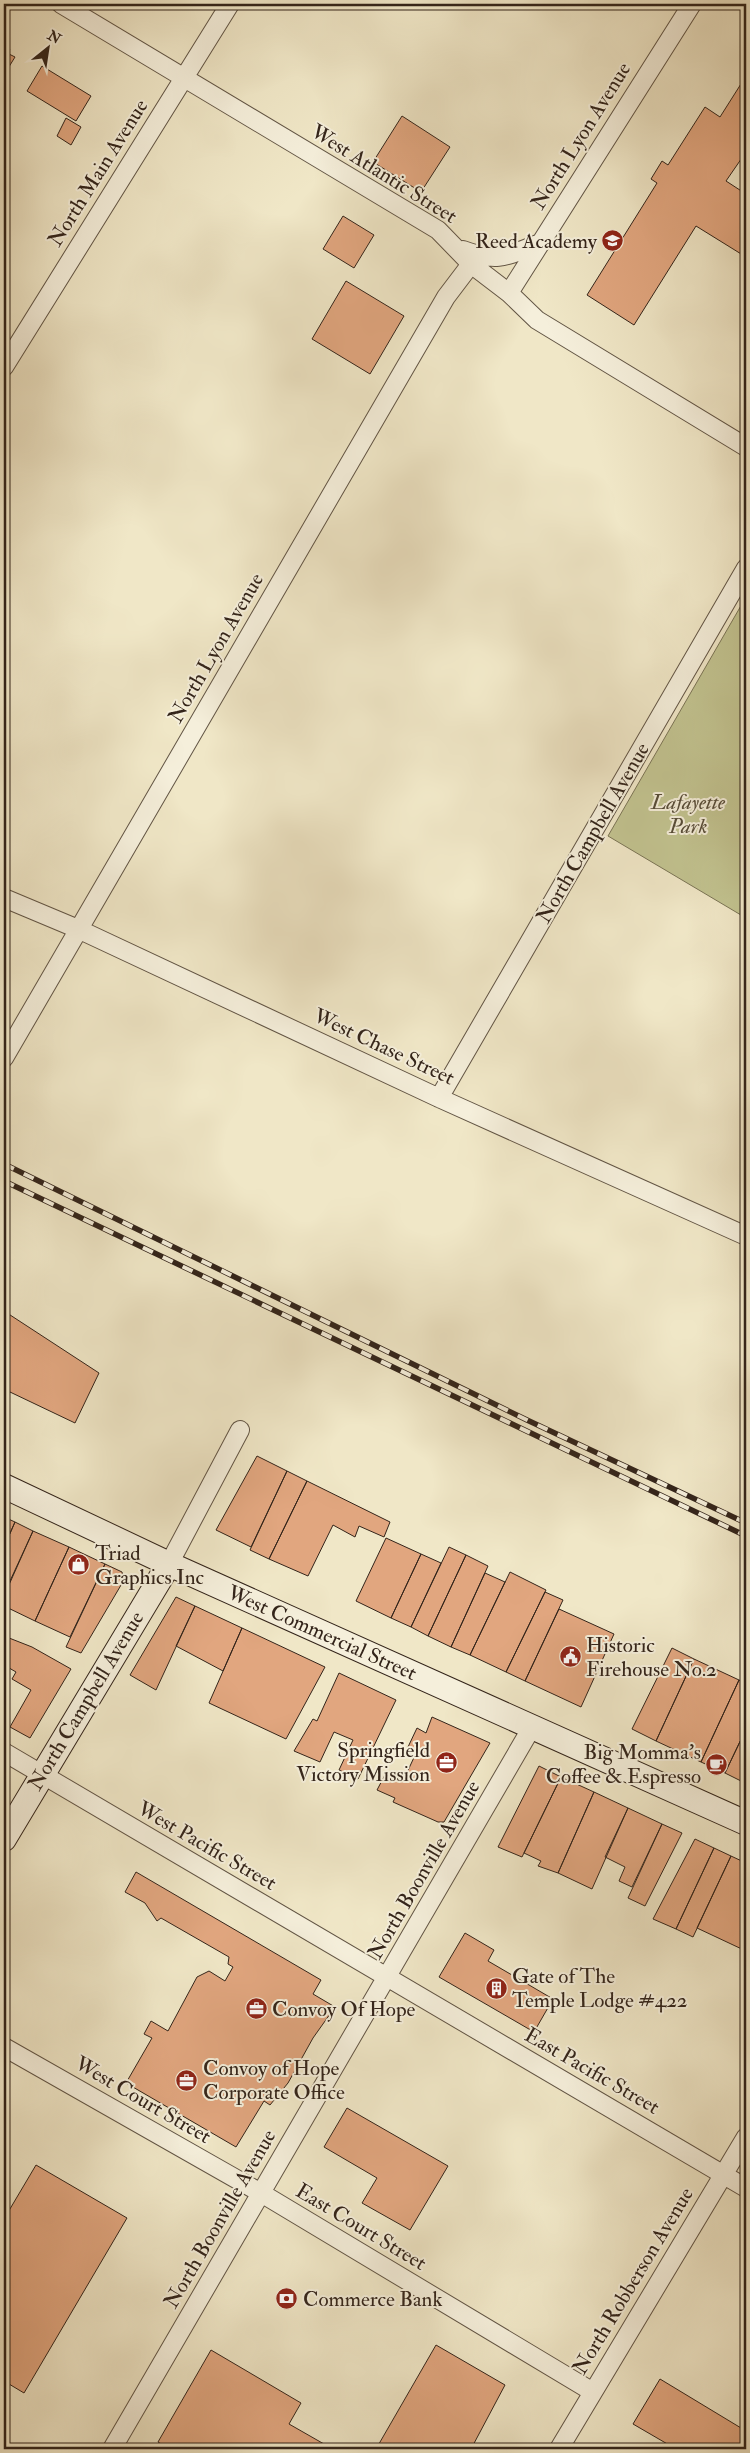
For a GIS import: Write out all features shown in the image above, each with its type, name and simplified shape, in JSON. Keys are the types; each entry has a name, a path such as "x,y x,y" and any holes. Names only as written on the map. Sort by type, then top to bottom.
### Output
{"street":[{"name":"West Atlantic Street","path":"61,4 438,230 471,264 509,293 536,320 746,446"},
{"name":"North Main Avenue","path":"4,367 230,4"},
{"name":"North Lyon Avenue","path":"509,293 692,4"},
{"path":"455,248 485,258 508,256 540,243"},
{"name":"North Lyon Avenue","path":"4,1058 446,297 471,264"},
{"name":"North Campbell Avenue","path":"439,1098 746,568"},
{"name":"West Chase Street","path":"4,898 78,929 439,1098 746,1236"},
{"name":"North Campbell Avenue","path":"4,1839 169,1564 240,1430"},
{"name":"West Commercial Street","path":"4,1486 169,1564 746,1823"},
{"name":"North Boonville Avenue","path":"112,2449 388,1978 532,1727"},
{"name":"West Pacific Street","path":"4,1752 388,1978"},
{"name":"East Pacific Street","path":"388,1978 746,2188"},
{"name":"West Court Street","path":"4,2047 261,2193"},
{"name":"North Robberson Avenue","path":"560,2449 746,2137"},
{"name":"East Court Street","path":"261,2193 593,2392"}],"green space":[{"name":"Lafayette Park","path":"746,597 746,918 608,836"}],"building":[{"path":"4,45 10,49 7,53 15,57 7,70 4,68"},
{"path":"42,66 91,96 76,121 27,91"},
{"path":"746,76 746,152 726,181 746,194 746,257 696,226 634,325 587,295 657,183 651,179 662,161 668,165 705,107 720,117"},
{"path":"402,116 450,147 421,192 373,162"},
{"path":"66,118 81,127 71,145 57,136"},
{"path":"343,216 374,235 354,268 323,249"},
{"path":"346,281 404,316 370,374 312,339"},
{"path":"4,1311 99,1373 75,1423 10,1392 4,1404"},
{"path":"257,1456 287,1471 251,1547 216,1530"},
{"path":"287,1471 307,1481 269,1559 250,1550"},
{"path":"307,1481 390,1522 384,1537 359,1526 355,1537 333,1525 308,1576 269,1559"},
{"path":"4,1517 15,1522 4,1547"},
{"path":"15,1522 33,1531 4,1594 4,1547"},
{"path":"33,1531 69,1547 35,1621 4,1606 4,1596"},
{"path":"386,1538 421,1554 391,1618 356,1601"},
{"path":"69,1547 105,1564 70,1637 35,1621"},
{"path":"449,1547 466,1555 428,1636 411,1627"},
{"path":"421,1554 441,1563 411,1627 391,1618"},
{"path":"466,1555 488,1566 451,1647 428,1636"},
{"path":"105,1564 122,1572 124,1580 81,1653 66,1647"},
{"path":"510,1572 546,1590 506,1672 470,1655"},
{"path":"485,1573 505,1582 470,1655 451,1647"},
{"path":"545,1592 563,1600 525,1681 506,1672"},
{"path":"176,1597 195,1606 156,1690 130,1675"},
{"path":"195,1606 242,1628 223,1671 176,1646"},
{"name":"Historic Firehouse No.2","path":"559,1609 614,1634 581,1707 525,1681"},
{"path":"242,1628 325,1667 286,1739 209,1703"},
{"path":"4,1636 32,1647 71,1669 30,1738 10,1727 31,1690 12,1679 16,1672 4,1665"},
{"path":"672,1648 694,1659 656,1741 632,1729"},
{"path":"694,1659 739,1680 701,1762 656,1741"},
{"path":"339,1673 396,1700 358,1779 339,1770 353,1740 334,1732 320,1762 294,1751 313,1719 317,1721"},
{"path":"739,1680 746,1683 746,1729 725,1773 701,1762"},
{"name":"Springfield Victory Mission","path":"432,1717 490,1743 444,1822 438,1822 393,1802 395,1798 377,1790 386,1773 403,1781 417,1751 408,1747 417,1728 426,1733"},
{"path":"746,1729 746,1779 745,1783 725,1773"},
{"path":"539,1766 561,1777 522,1857 498,1847"},
{"path":"561,1777 594,1792 558,1873 538,1866 541,1861 524,1853"},
{"path":"594,1792 628,1808 592,1889 558,1873"},
{"path":"628,1808 662,1824 632,1887 619,1881 625,1867 605,1857"},
{"path":"662,1824 682,1833 645,1906 628,1898"},
{"path":"695,1839 714,1848 676,1929 653,1919"},
{"path":"714,1848 731,1856 693,1937 676,1929"},
{"path":"731,1856 746,1863 746,1951 697,1928"},
{"name":"Convoy Of Hope","path":"136,1872 321,1980 313,1994 335,2007 313,2038 288,2083 270,2105 264,2101 236,2147 126,2083 152,2038 144,2034 151,2021 168,2031 197,1977 209,1971 225,1981 233,1967 228,1964 229,1957 161,1918 157,1921 145,1903 125,1892"},
{"name":"Gate of The Temple Lodge #422","path":"465,1933 494,1950 488,1961 553,1999 534,2032 439,1977"},
{"path":"347,2108 448,2166 410,2230 362,2203 377,2178 324,2147"},
{"path":"36,2165 127,2218 24,2393 4,2381 4,2219"},
{"path":"436,2345 505,2385 471,2449 376,2449"},
{"path":"211,2350 301,2403 289,2424 324,2444 321,2449 170,2449 158,2442"},
{"path":"660,2379 746,2431 746,2449 676,2449 633,2424"}],"railway":[{"path":"4,1164 527,1420 746,1523"},
{"path":"4,1181 746,1536"}],"place":[{"name":"Reed Academy","path":"613,241"},
{"name":"Triad Graphics Inc","path":"79,1565"},
{"name":"Historic Firehouse No.2","path":"570,1657"},
{"name":"Springfield Victory Mission","path":"446,1762"},
{"name":"Big Momma's Coffee & Espresso","path":"717,1764"},
{"name":"Gate of The Temple Lodge #422","path":"496,1988"},
{"name":"Convoy Of Hope","path":"256,2009"},
{"name":"Convoy of Hope Corporate Office","path":"187,2080"},
{"name":"Commerce Bank","path":"287,2299"}]}
